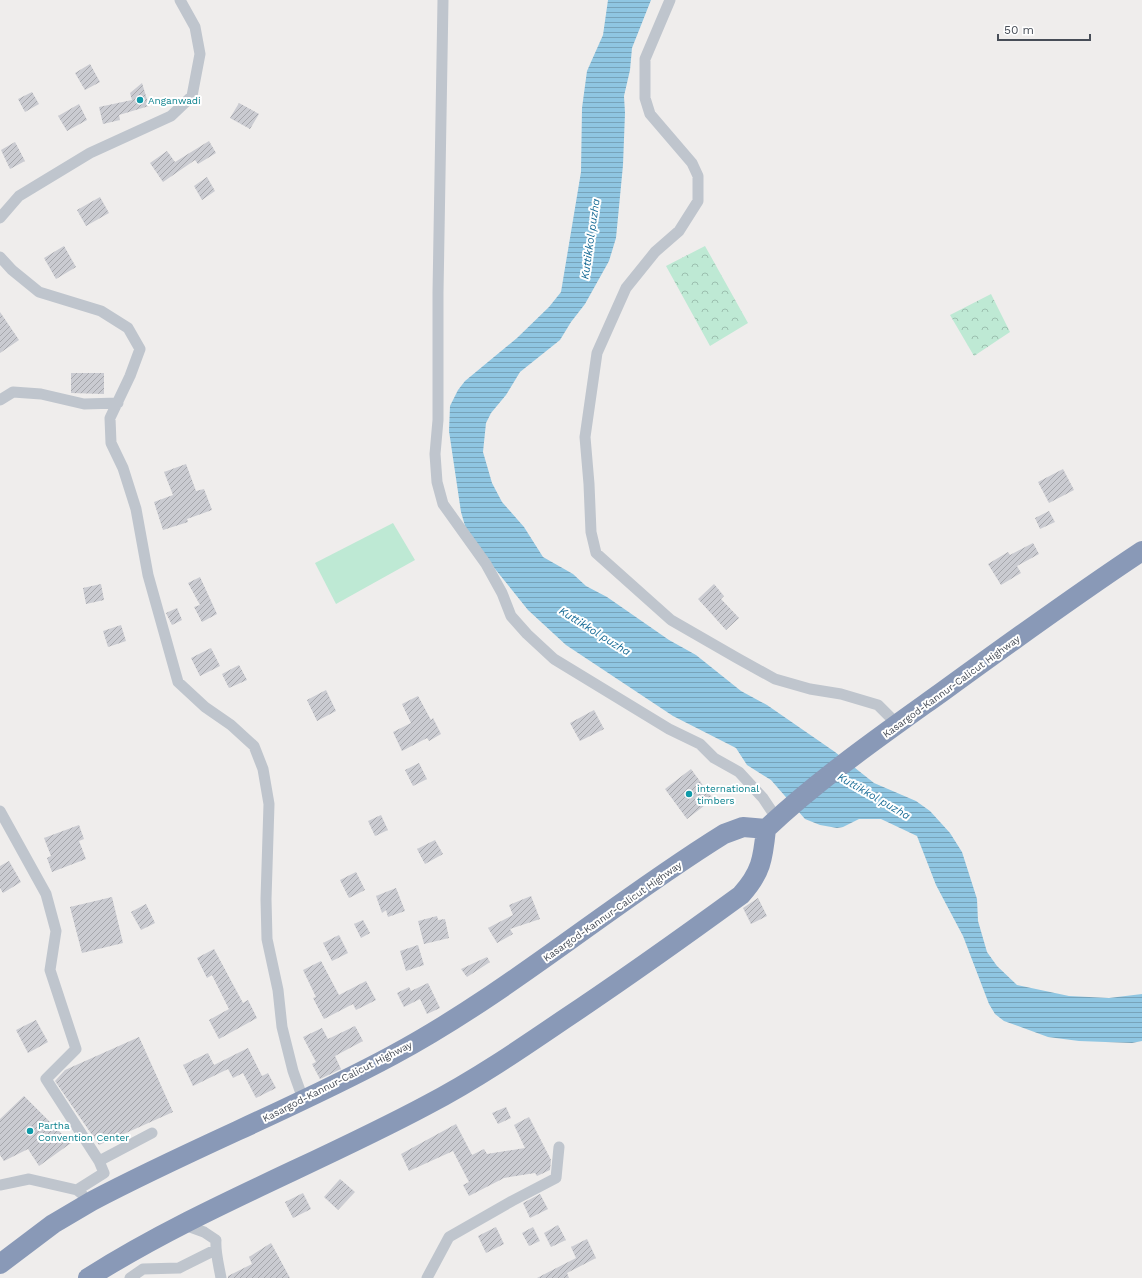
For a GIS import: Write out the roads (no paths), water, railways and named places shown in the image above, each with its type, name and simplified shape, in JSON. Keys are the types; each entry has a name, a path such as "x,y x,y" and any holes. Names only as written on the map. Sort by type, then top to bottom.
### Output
{"highway":[{"name":"Kasargod-Kannur-Calicut Highway","path":"0,1264 53,1224 84,1196 303,1099 394,1055 461,1014 555,952 724,834 743,827 776,819 890,729 1070,600 1142,551"},
{"path":"88,1278 122,1257 182,1224 428,1105 485,1073 511,1056 633,973 741,895 754,881 759,869 764,846 776,819"}],"street":[{"path":"0,218 19,196 90,153 171,116 192,96 200,54 195,27 180,0"},
{"path":"444,0 438,293 438,420 435,454 437,482 443,504 486,564 502,593 511,616 527,634 554,659 669,729 700,744 714,758 739,772 763,798 776,819"},
{"path":"670,0 644,59 645,98 650,114 692,163 698,176 698,200 680,231 655,252 626,288 597,353 585,438 591,532 596,553 672,620 775,679 810,689 841,694 878,705 890,729"},
{"path":"0,258 39,292 101,311 128,328 140,349 118,403 110,418 111,443 123,468 136,509 148,575 178,682 205,707 231,725 254,746 263,769 269,804 266,892 267,939 278,990 282,1027 293,1071 303,1099"},
{"path":"0,400 13,392 41,394 84,404 118,403"},
{"path":"0,811 46,894 56,931 50,970 76,1049 46,1079 99,1161 104,1173 84,1196 29,1179 0,1185"},
{"path":"99,1161 152,1133"},
{"path":"427,1278 449,1237 556,1178 559,1147"},
{"path":"182,1224 204,1232 216,1240 215,1250 219,1258 221,1278"},
{"path":"130,1278 143,1269 179,1268 215,1250"}],"water":[{"name":"Kuttikkol puzha","path":"608,0 651,0 632,48 630,70 624,96 625,113 623,165 616,238 609,261 585,304 571,322 560,340 520,372 506,395 491,413 486,423 483,452 492,483 502,502 524,527 543,557 573,574 586,586 607,597 669,640 696,655 741,691 767,705 835,752 874,783 916,801 930,811 950,833 962,852 977,899 978,921 987,952 997,966 1017,985 1069,996 1109,998 1142,994 1142,1041 1132,1043 1079,1041 1048,1037 1004,1021 995,1014 989,1004 963,936 936,885 917,836 881,819 859,819 843,827 837,828 820,825 805,819 771,780 747,765 736,748 673,716 566,645 528,610 475,544 466,529 461,512 449,431 450,406 458,390 465,381 517,338 549,307 561,292 581,172 582,108 587,71 603,35"}],"place":[{"name":"Anganwadi","path":"140,100"},
{"name":"international timbers","path":"689,794"},
{"name":"Partha Convention Center","path":"30,1131"}]}
